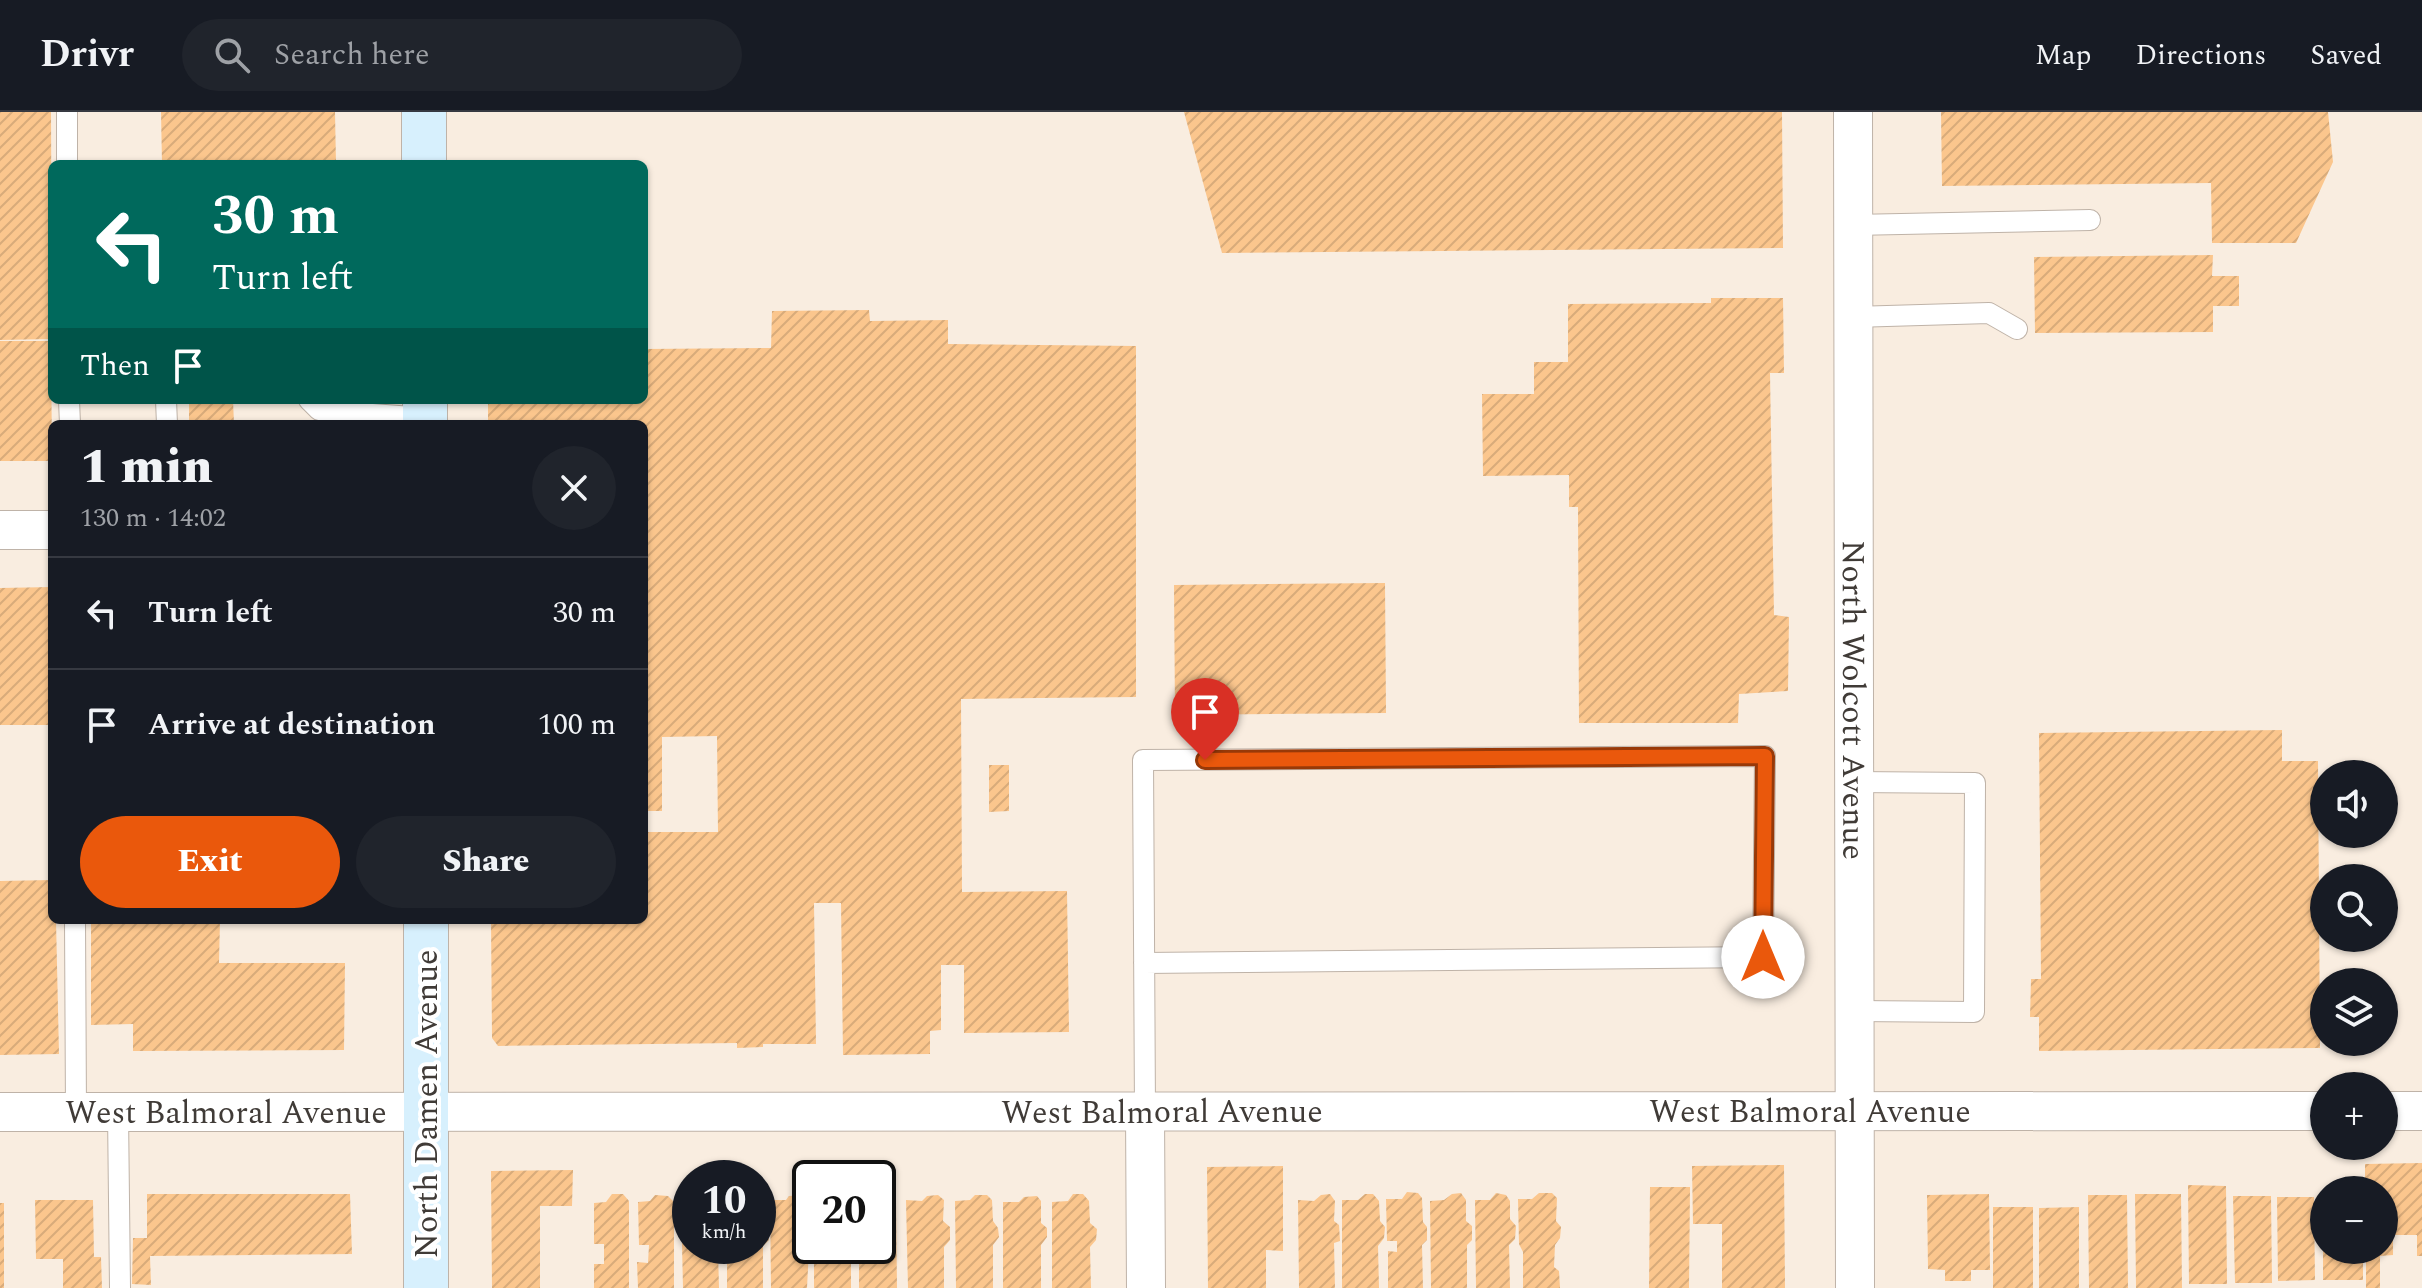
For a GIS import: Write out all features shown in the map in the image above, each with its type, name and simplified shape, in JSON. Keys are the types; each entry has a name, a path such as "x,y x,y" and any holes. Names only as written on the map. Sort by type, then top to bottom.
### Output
{"street":[{"path":"424,112 424,160"},
{"name":"North Wolcott Avenue","path":"1853,112 1855,1288"},
{"path":"0,530 48,530"},
{"name":"North Damen Avenue","path":"426,924 426,1288"},
{"path":"1145,1111 1146,1288"},
{"name":"West Balmoral Avenue","path":"0,1112 2310,1111"},
{"path":"2398,1111 2422,1111"}],"lane":[{"path":"67,112 67,160"},
{"path":"1853,225 2090,220"},
{"path":"1853,317 1989,313 2017,329"},
{"path":"313,404 319,410 425,414"},
{"path":"1144,963 1763,957 1765,756 1143,760 1144,963 1145,1111"},
{"path":"1854,782 1975,783 1974,1012 1855,1011"},
{"path":"75,924 76,1112"},
{"path":"118,1112 120,1288"}],"building":[{"path":"0,112 51,112 48,339 0,340"},
{"path":"161,112 335,112 336,160 162,160"},
{"path":"1184,112 1782,112 1783,248 1222,253"},
{"path":"1941,112 2328,112 2333,162 2296,243 2212,243 2211,183 1942,186"},
{"path":"2213,255 2212,276 2239,276 2239,306 2213,306 2213,332 2035,333 2034,257"},
{"path":"1711,298 1783,298 1784,373 1770,373 1774,615 1789,617 1788,691 1739,694 1738,723 1579,723 1578,507 1569,507 1569,475 1483,476 1482,394 1534,394 1534,362 1568,362 1568,304 1711,303"},
{"path":"869,310 870,321 948,320 948,344 1136,346 1136,697 961,699 962,892 1067,891 1069,1032 964,1033 964,965 941,965 941,1030 930,1031 930,1054 843,1055 841,903 814,903 816,1044 763,1044 763,1047 737,1048 737,1043 498,1046 492,1038 491,924 648,924 648,832 718,832 717,736 662,737 662,811 648,811 648,420 488,420 488,404 648,404 648,349 771,348 772,311"},
{"path":"0,341 48,341 48,404 52,404 52,420 48,420 48,461 0,461"},
{"path":"189,404 233,404 234,420 189,420"},
{"path":"1385,583 1386,713 1175,715 1174,585"},
{"path":"48,587 48,725 0,725 0,588"},
{"path":"2282,730 2282,761 2310,761 2310,848 2319,848 2319,864 2310,864 2310,952 2319,952 2319,968 2310,968 2310,1048 2039,1051 2039,1017 2030,1017 2031,979 2041,979 2039,733"},
{"path":"989,765 1009,765 1009,811 989,812"},
{"path":"48,880 48,924 56,924 59,1054 0,1055 0,881"},
{"path":"91,924 220,924 219,963 345,963 344,1050 133,1051 133,1024 91,1025"},
{"path":"2422,1163 2422,1256 2417,1256 2417,1235 2398,1235 2398,1176 2365,1176 2365,1164"},
{"path":"1784,1165 1785,1288 1722,1288 1722,1224 1693,1224 1692,1166"},
{"path":"1283,1166 1283,1251 1266,1250 1266,1288 1208,1288 1207,1167"},
{"path":"573,1170 572,1206 540,1206 540,1288 492,1288 491,1171"},
{"path":"2188,1185 2226,1186 2227,1284 2189,1284"},
{"path":"1650,1187 1690,1187 1689,1288 1649,1288"},
{"path":"1407,1192 1418,1193 1422,1198 1423,1222 1427,1227 1427,1240 1422,1245 1423,1288 1388,1288 1388,1251 1397,1252 1397,1241 1387,1241 1386,1199 1402,1199"},
{"path":"1461,1193 1466,1200 1466,1221 1472,1226 1472,1240 1467,1245 1467,1288 1431,1288 1430,1201 1444,1200 1452,1194"},
{"path":"1496,1193 1506,1195 1510,1201 1510,1219 1516,1226 1515,1239 1509,1245 1510,1288 1476,1288 1475,1200 1490,1200"},
{"path":"1539,1193 1552,1193 1557,1198 1556,1221 1561,1227 1560,1238 1555,1245 1554,1267 1559,1271 1560,1288 1523,1288 1518,1199 1532,1199"},
{"path":"147,1194 350,1194 352,1254 150,1256 151,1285 132,1284 133,1238 147,1238"},
{"path":"612,1194 623,1194 629,1201 629,1288 594,1288 594,1264 604,1264 604,1244 594,1244 594,1203 606,1202"},
{"path":"1073,1194 1083,1194 1089,1201 1090,1223 1097,1229 1096,1240 1090,1247 1091,1288 1052,1288 1052,1202 1068,1201"},
{"path":"1330,1194 1335,1201 1334,1221 1339,1225 1340,1241 1334,1243 1335,1288 1299,1288 1298,1200 1314,1201 1321,1195"},
{"path":"1365,1194 1373,1194 1379,1201 1380,1221 1385,1227 1384,1238 1378,1246 1379,1288 1342,1288 1342,1200 1358,1200"},
{"path":"1989,1194 1990,1270 1971,1270 1971,1281 1945,1281 1945,1270 1928,1269 1927,1195"},
{"path":"2135,1194 2181,1194 2182,1288 2136,1288"},
{"path":"655,1195 668,1196 672,1200 674,1288 638,1288 637,1262 648,1263 649,1245 639,1245 638,1202 650,1201"},
{"path":"938,1195 944,1200 943,1221 950,1227 950,1240 944,1247 944,1288 908,1288 906,1200 922,1201 927,1196"},
{"path":"975,1195 987,1195 992,1200 993,1221 998,1228 999,1237 993,1245 993,1288 956,1288 955,1201 970,1200"},
{"path":"2088,1195 2127,1195 2128,1288 2089,1288"},
{"path":"792,1196 792,1264 808,1264 807,1288 771,1288 771,1264 776,1264 776,1200 786,1200"},
{"path":"1037,1196 1041,1201 1041,1223 1047,1228 1047,1237 1041,1245 1041,1288 1003,1288 1003,1202 1019,1202 1024,1197"},
{"path":"2233,1196 2271,1196 2272,1283 2235,1283"},
{"path":"2277,1197 2310,1197 2310,1264 2315,1264 2315,1280 2278,1281"},
{"path":"35,1200 93,1200 94,1257 101,1257 102,1288 63,1288 63,1259 36,1259"},
{"path":"896,1200 897,1288 859,1288 859,1264 896,1264"},
{"path":"0,1203 4,1203 4,1288 0,1288"},
{"path":"1993,1207 2033,1207 2033,1288 1993,1288"},
{"path":"2079,1207 2079,1288 2039,1288 2039,1208"},
{"path":"682,1264 718,1264 719,1288 683,1288"},
{"path":"727,1264 763,1264 763,1288 727,1288"},
{"path":"814,1264 851,1264 851,1288 814,1288"},
{"path":"2323,1264 2363,1264 2363,1280 2323,1280"},
{"path":"2366,1264 2380,1264 2380,1288 2366,1288"}],"route":[{"path":"1205,760 1765,756 1763,957"}]}
